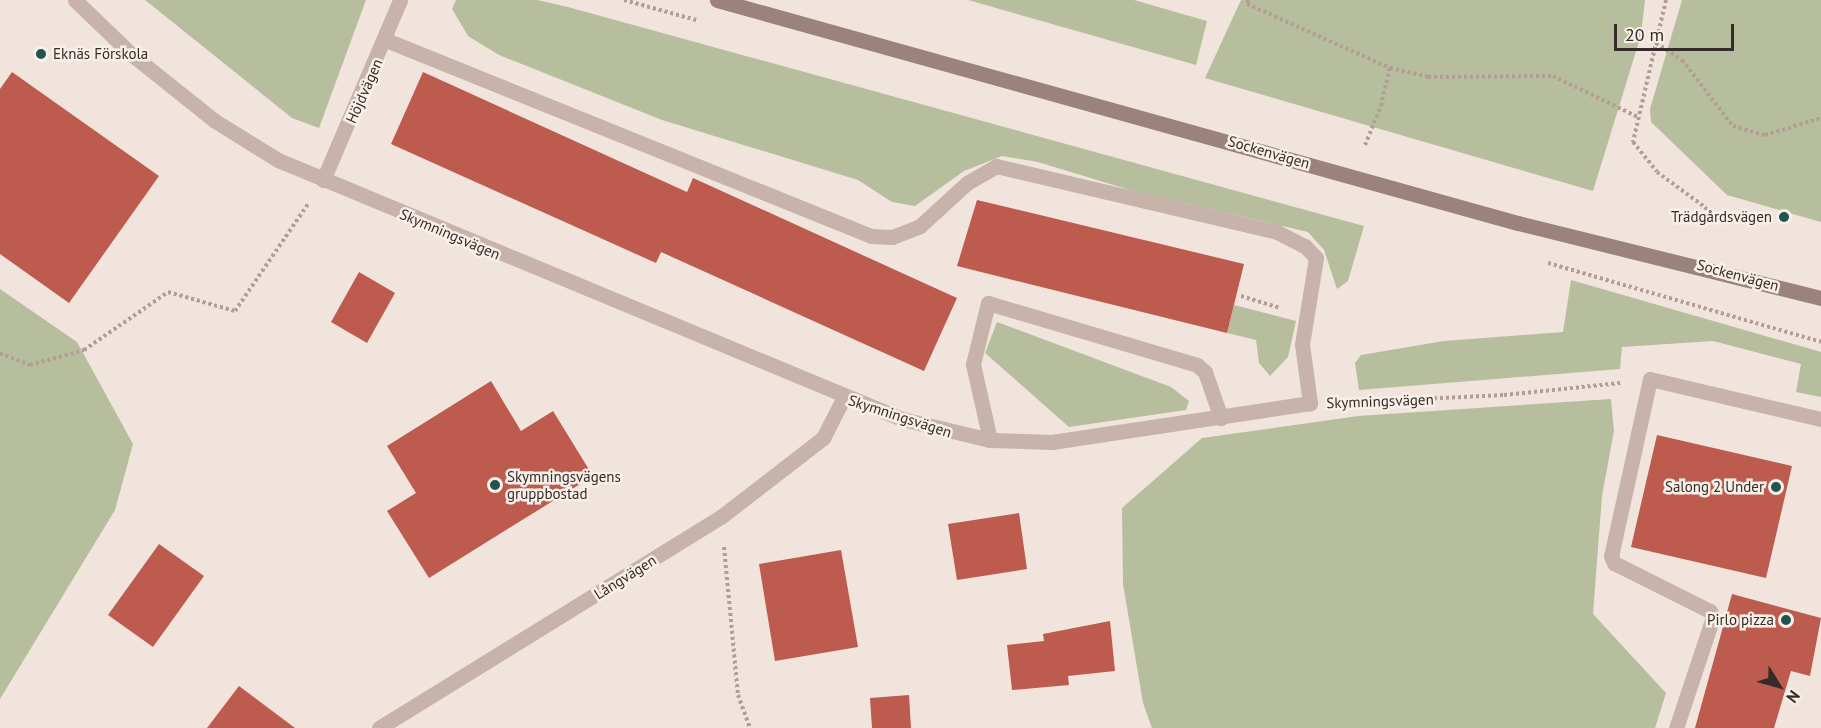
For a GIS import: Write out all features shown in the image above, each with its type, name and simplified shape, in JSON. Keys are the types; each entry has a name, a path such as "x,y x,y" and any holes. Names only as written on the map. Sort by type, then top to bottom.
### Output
{"street":[{"name":"Skymningsvägen","path":"75,0 131,54 215,121 278,160 844,397 948,433 990,440 1052,442 1310,403"},
{"name":"Höjdvägen","path":"323,180 386,40 400,0"},
{"name":"Sockenvägen","path":"717,0 1518,223 1821,298"},
{"path":"386,40 871,236 892,237 920,226 967,183 996,166 1277,232 1305,246 1316,258 1305,314 1302,344 1310,403"},
{"path":"990,440 973,363 988,303 1197,365 1205,372 1221,418"},
{"path":"1676,728 1713,617 1710,611 1614,563 1611,556 1650,379 1821,419"},
{"name":"Långvägen","path":"379,728 722,516 823,438 844,397"}],"path":[{"path":"1248,0 1247,4 1390,68 1428,77 1553,76 1638,117"},
{"path":"1666,0 1633,142 1658,172 1705,207 1716,224"},
{"path":"1656,43 1682,60 1733,126 1765,135 1821,118"},
{"path":"1365,145 1382,106 1390,68"},
{"path":"0,353 30,365 84,350 168,292 235,311 323,180"},
{"path":"1542,261 1821,342"},
{"path":"1241,296 1305,314"},
{"name":"Skymningsvägen","path":"1310,403 1514,395 1650,379"},
{"path":"722,516 738,695 750,728"}],"green space":[{"path":"145,0 366,0 319,128 292,118"},
{"path":"456,0 537,0 568,7 1364,226 1348,281 1337,289 1324,250 1308,232 1133,191 1038,162 1002,156 964,171 915,206 892,202 858,180 662,120 499,55 468,36 452,9"},
{"path":"968,0 1134,0 1207,21 1196,65"},
{"path":"1241,0 1645,0 1641,35 1593,191 1205,78"},
{"path":"1682,0 1821,0 1821,222 1727,195 1651,122 1650,109"},
{"path":"1571,280 1821,352 1821,397 1796,392 1801,364 1713,341 1622,347 1620,369 1359,390 1355,363 1361,355 1444,341 1563,332"},
{"path":"0,289 77,342 133,444 115,510 0,699"},
{"path":"1234,305 1296,321 1288,357 1270,376 1259,363 1256,340 1227,333"},
{"path":"997,322 1171,387 1189,401 1186,410 1069,427 985,353"},
{"path":"1611,399 1614,431 1602,496 1593,614 1666,693 1655,728 1152,728 1143,703 1123,584 1122,508 1202,438 1358,416"}],"building":[{"path":"12,72 159,176 69,303 0,254 0,89"},
{"path":"423,72 687,192 693,178 957,298 924,371 661,252 656,263 391,144"},
{"path":"977,200 1244,264 1227,333 957,266"},
{"path":"359,272 395,293 367,343 331,322"},
{"name":"Skymningsvägens gruppbostad","path":"491,381 521,431 553,411 593,476 429,578 387,511 416,493 387,446"},
{"path":"1657,435 1792,466 1766,578 1631,547"},
{"path":"1019,513 1027,569 957,580 948,524"},
{"path":"159,544 204,576 153,647 108,615"},
{"path":"841,550 858,647 775,661 759,564"},
{"path":"1732,594 1821,618 1810,676 1791,671 1774,728 1695,728"},
{"path":"1110,621 1115,671 1068,676 1069,685 1012,690 1007,645 1044,641 1043,634"},
{"path":"239,686 295,728 207,728"},
{"path":"909,695 911,728 872,728 870,698"}],"place":[{"name":"Eknäs Förskola","path":"41,54"},
{"name":"Trädgårdsvägen","path":"1784,217"},
{"name":"Skymningsvägens gruppbostad","path":"495,485"},
{"name":"Salong 2 Under","path":"1776,487"},
{"name":"Pirlo pizza","path":"1786,620"}]}
